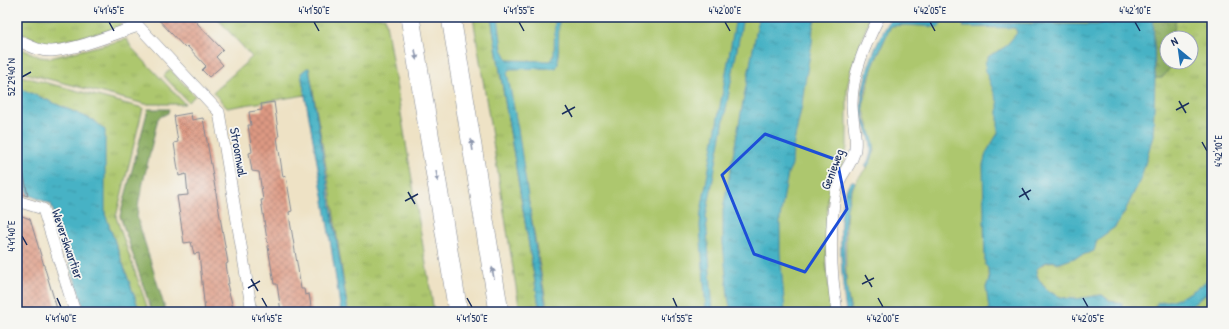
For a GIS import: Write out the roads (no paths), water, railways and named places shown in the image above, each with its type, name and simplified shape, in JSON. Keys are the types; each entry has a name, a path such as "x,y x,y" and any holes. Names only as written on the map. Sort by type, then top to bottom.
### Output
{"highway":[{"path":"410,17 458,312"},
{"path":"451,17 499,312"}],"street":[{"name":"Stroomwal","path":"130,17 219,112 252,312"},
{"name":"Genieweg","path":"837,312 833,265 833,229 836,189 853,159 855,138 852,104 854,81 879,17"},
{"path":"17,40 33,48 51,51 88,43 138,26"},
{"name":"Weverskwartier","path":"17,201 43,209 75,312"}],"water":[{"path":"491,17 498,17 502,49 508,60 551,61 554,55 555,17 559,17 558,64 556,68 510,69 507,72 518,129 536,251 547,312 540,312"},
{"path":"736,17 743,17 706,217 713,312 706,312 700,226 701,212"},
{"path":"759,17 817,17 813,25 812,43 802,105 793,147 792,165 788,173 780,218 780,252 785,312 731,312 728,297 723,243 723,209"},
{"path":"892,17 899,17 901,20 940,22 941,24 939,27 906,25 891,26 873,65 864,97 864,116 874,143 872,158 867,167 865,166 870,157 871,149 861,111 861,102 868,69 876,47"},
{"path":"1112,17 1153,17 1155,78 1153,136 1141,178 1125,211 1115,227 1097,240 1094,251 1060,263 1052,261 1043,263 1036,270 1042,284 1055,295 1074,299 1102,295 1110,301 1122,304 1121,312 986,312 989,309 986,287 989,280 988,268 985,265 983,165 986,153 998,133 998,103 986,72 985,63 989,56 1005,47 1017,33 1015,28 963,27 965,22 1097,25 1111,20"},
{"path":"309,68 348,312 341,312 324,201 301,73"},
{"path":"17,87 95,121 105,130 105,214 140,312 85,312 51,204 27,194 17,142"},
{"path":"853,180 855,182 846,211 844,246 846,282 851,312 846,312 841,250 841,217 846,190"},
{"path":"1212,276 1212,288 1192,305 1168,311 1155,308 1157,303 1187,294 1199,287"}]}
